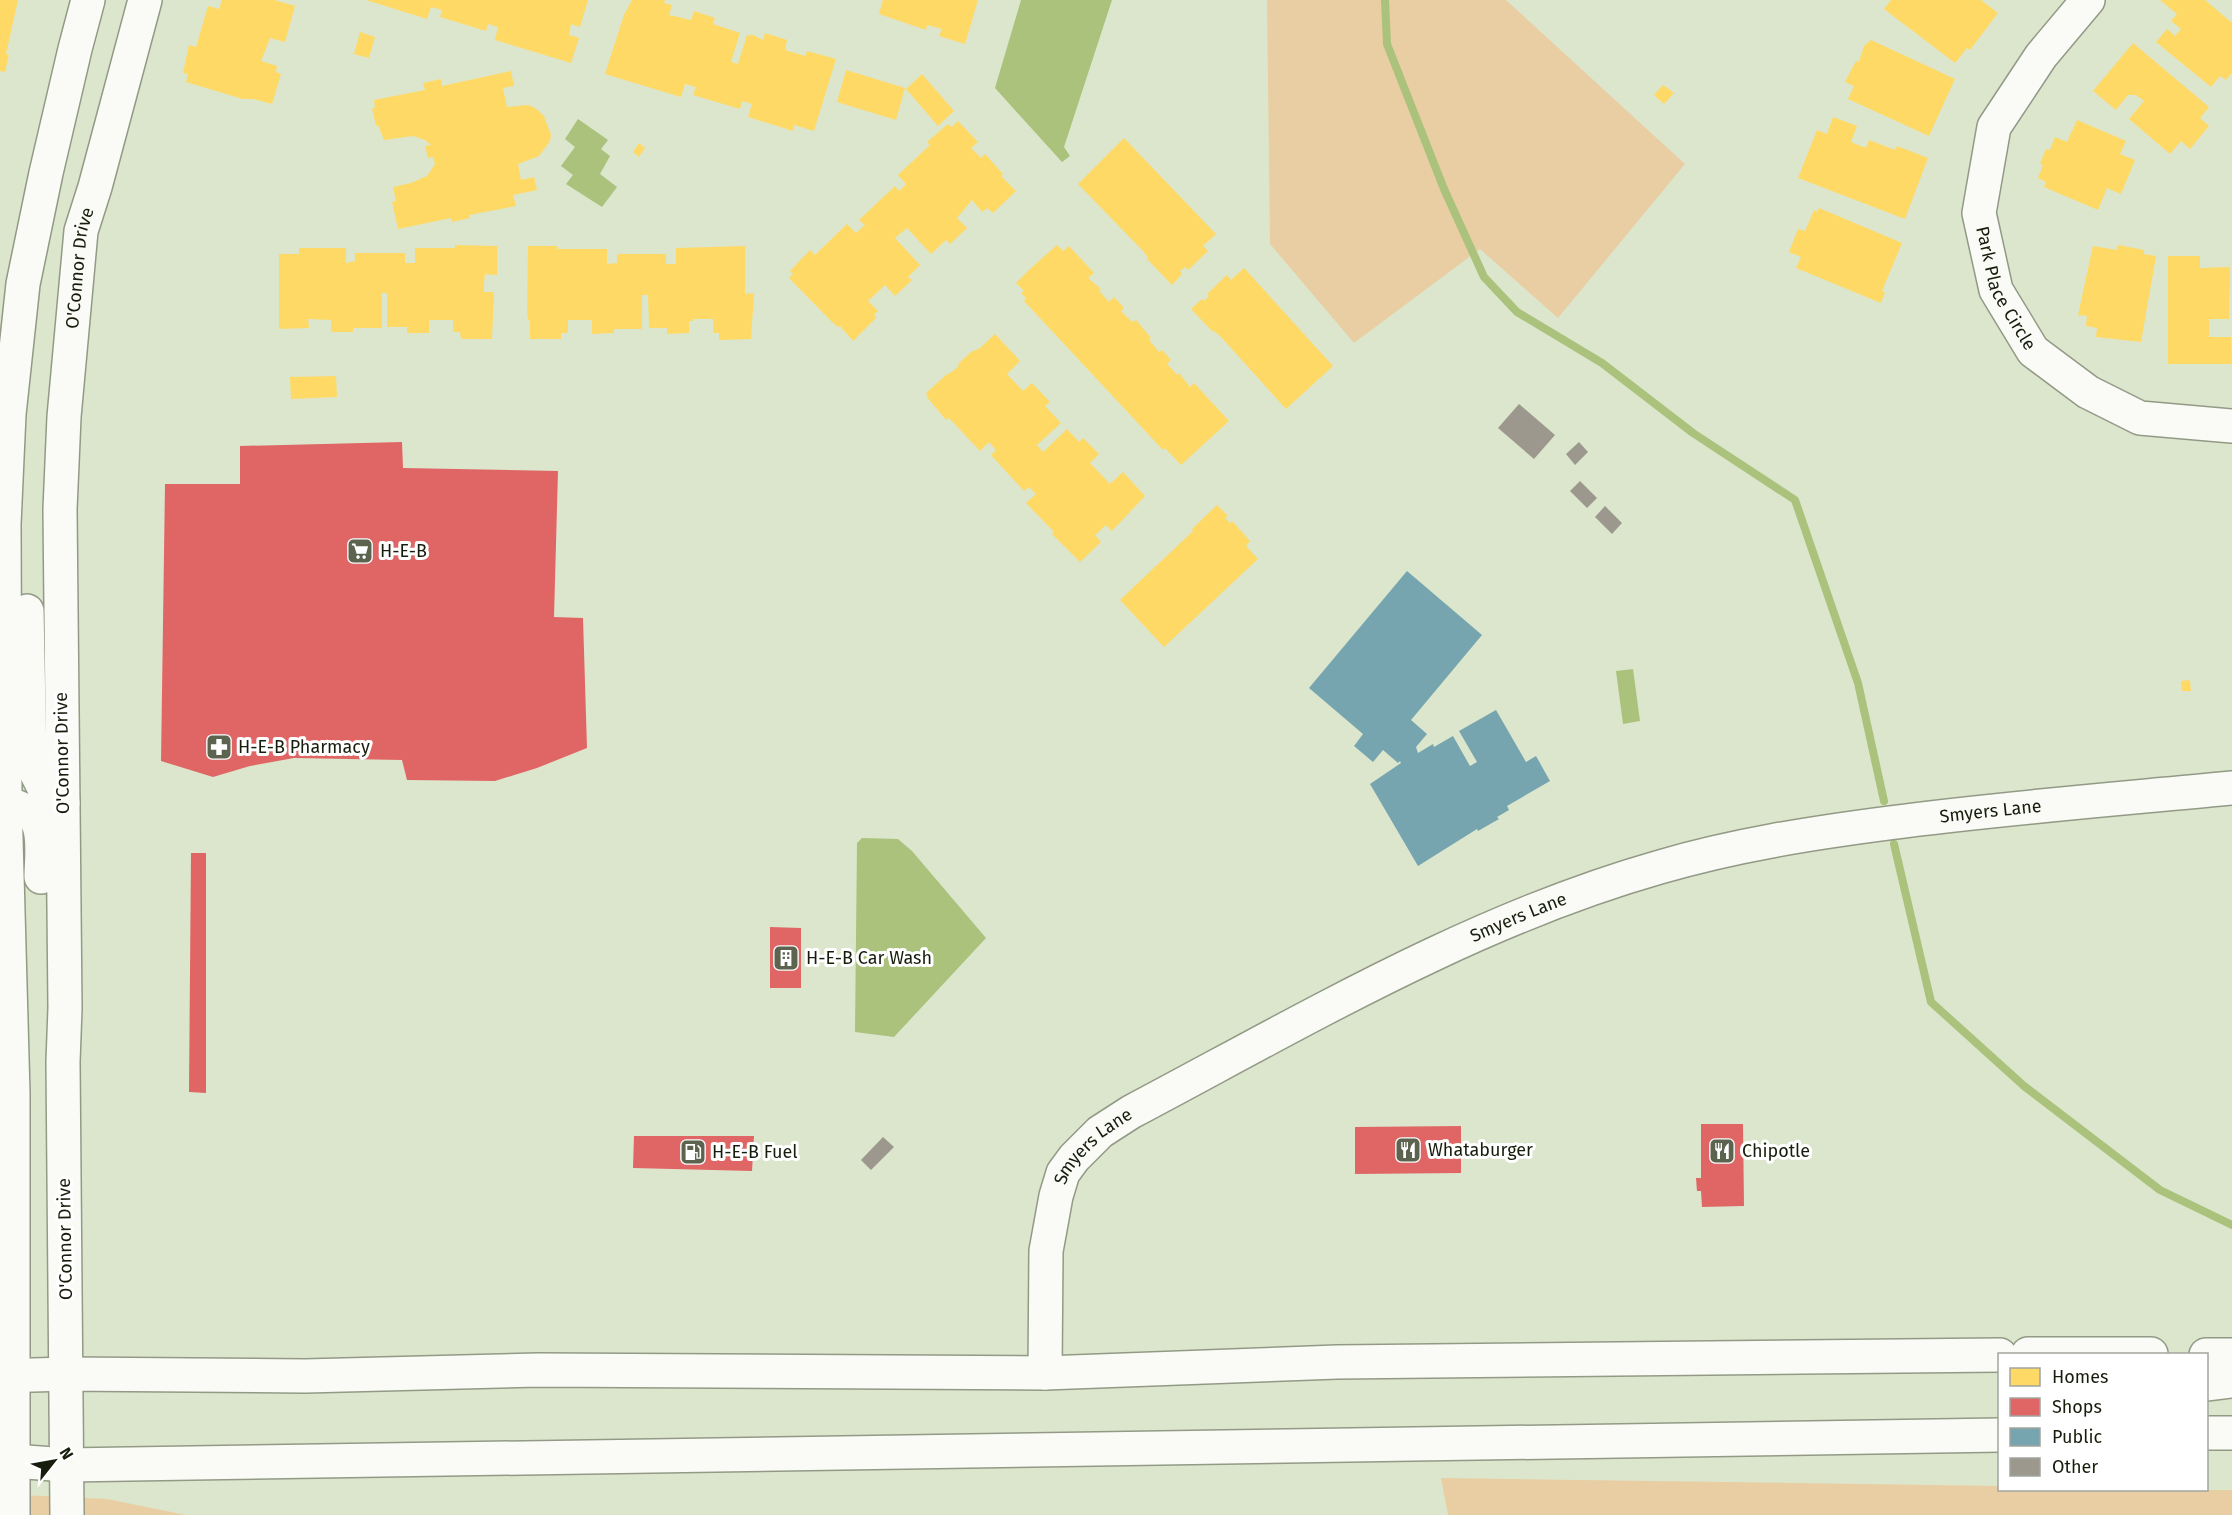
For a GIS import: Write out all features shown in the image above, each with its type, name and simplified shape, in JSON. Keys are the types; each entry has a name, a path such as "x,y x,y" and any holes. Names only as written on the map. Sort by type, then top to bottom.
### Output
{"main road":[{"path":"13,1515 6,1461 13,1094 5,802 4,524 9,414 23,284 51,151 88,0"},
{"name":"O'Connor Drive","path":"67,1515 60,509 64,417 81,231 145,0"},
{"name":"Park Place Circle","path":"2088,0 2041,56 1994,127 1979,213 1996,290 2033,351 2088,392 2140,418 2232,426"},
{"path":"8,440 26,538 30,760 46,792 63,803"},
{"name":"Smyers Lane","path":"1045,1373 1046,1251 1056,1196 1063,1173 1074,1158 1100,1132 1131,1112 1399,970 1522,915 1609,882 1724,851 1818,832 1944,815 2232,788"},
{"path":"5,802 23,809 36,820 41,838 42,927 65,1008"},
{"path":"7,1377 66,1374 305,1376 538,1370 1045,1373 1337,1362 1998,1355"},
{"path":"2208,1355 2232,1355"},
{"path":"2208,1384 2232,1381"},
{"path":"2208,1433 2232,1433"},
{"path":"6,1461 66,1465 1998,1435"}],"shaded area":[{"path":"1021,0 1112,0 1064,147 1070,156 1062,162 995,88"},
{"path":"1267,0 1506,0 1685,164 1558,318 1480,249 1354,343 1270,244"},
{"path":"578,119 608,140 601,149 610,156 600,174 617,187 602,207 566,184 573,175 561,166 575,147 565,139"},
{"path":"1633,669 1640,721 1623,724 1616,671"},
{"path":"862,838 898,839 912,851 986,938 894,1037 855,1032 857,843"},
{"path":"1441,1478 1998,1486 1998,1491 2232,1490 2232,1515 1448,1515"},
{"path":"0,1494 107,1499 186,1515 0,1515"}],"building: Homes":[{"path":"0,0 18,0 6,54 9,55 5,72 0,71"},
{"path":"222,0 274,0 295,6 285,42 270,38 261,61 277,66 276,72 281,74 272,104 243,99 186,82 188,74 183,73 189,45 196,47 208,6 219,9"},
{"path":"366,0 588,0 580,27 571,24 569,35 579,38 571,63 495,40 498,27 488,24 486,31 440,17 442,10 431,7 427,19"},
{"path":"632,0 665,0 664,3 672,5 669,15 691,20 694,11 715,18 713,24 740,33 731,62 738,64 747,35 751,34 763,40 765,33 787,40 785,50 805,56 807,51 836,59 814,131 794,125 793,131 748,117 752,104 742,101 740,109 693,95 696,87 685,84 681,97 605,74 624,15"},
{"path":"883,0 978,0 965,44 939,36 942,29 927,25 926,30 879,14"},
{"path":"1891,0 1981,0 1998,13 1970,50 1967,48 1955,63 1884,9"},
{"path":"2160,0 2205,0 2232,23 2232,73 2226,80 2220,76 2211,87 2156,42 2167,29 2175,36 2181,29 2171,21 2177,14"},
{"path":"360,32 375,37 369,58 354,54"},
{"path":"1871,40 1955,79 1929,136 1848,99 1854,86 1845,82 1856,61 1859,62 1864,46"},
{"path":"2133,43 2209,107 2200,118 2209,126 2190,149 2181,141 2170,154 2129,119 2144,101 2136,95 2128,95 2116,110 2093,91"},
{"path":"846,70 905,88 896,120 837,102"},
{"path":"511,71 514,86 503,88 507,107 528,105 535,108 544,116 551,135 550,141 539,156 518,164 521,180 534,177 537,190 513,195 516,206 469,215 470,218 452,222 451,218 398,229 392,202 396,201 393,187 427,176 435,164 433,157 428,158 425,146 431,145 425,140 413,136 384,140 378,125 376,126 372,108 375,108 374,100 425,90 423,83 441,79 442,86"},
{"path":"922,74 954,111 938,126 906,89"},
{"path":"1663,85 1674,93 1664,104 1654,95"},
{"path":"1833,117 1857,126 1851,142 1866,148 1869,140 1895,150 1897,146 1928,158 1905,219 1798,178 1817,130 1827,134"},
{"path":"2077,120 2126,141 2120,154 2135,160 2121,194 2107,188 2098,210 2044,187 2046,182 2038,178 2046,149 2050,150 2055,137 2067,142"},
{"path":"958,121 978,142 971,148 981,158 985,154 1003,174 1001,176 1016,191 993,213 987,208 982,212 972,200 957,218 967,228 950,244 946,240 931,254 907,228 895,238 920,265 908,277 912,280 895,296 885,285 868,301 878,311 874,315 876,318 853,341 789,278 793,274 790,271 810,250 815,255 847,224 856,233 865,225 859,220 895,186 899,191 906,184 898,175 930,145 927,142 948,124 952,127"},
{"path":"1124,138 1216,234 1203,246 1208,251 1188,270 1185,267 1180,271 1182,274 1172,285 1147,259 1144,252 1078,184"},
{"path":"639,143 645,148 639,157 633,152"},
{"path":"1819,208 1902,243 1882,291 1885,292 1881,303 1796,268 1801,257 1789,252 1798,229 1805,231 1814,210 1817,212"},
{"path":"455,245 497,246 497,275 485,274 484,283 484,292 494,292 492,339 461,339 460,332 453,332 453,320 429,320 429,333 407,333 407,327 387,327 387,293 382,293 382,328 353,328 353,332 331,332 331,320 308,319 309,328 279,329 279,254 299,254 299,248 346,248 346,263 355,261 355,253 405,253 405,263 415,263 415,248 455,248"},
{"path":"1057,245 1063,251 1069,246 1094,273 1088,278 1101,289 1099,291 1109,302 1114,297 1124,308 1121,311 1132,322 1136,320 1159,352 1162,350 1171,360 1167,364 1177,375 1179,373 1190,387 1194,383 1229,421 1181,465 1165,448 1163,450 1024,301 1026,298 1021,293 1024,291 1016,283"},
{"path":"2118,245 2144,250 2144,254 2156,256 2141,342 2096,337 2097,328 2086,326 2087,316 2078,315 2093,246 2117,250"},
{"path":"528,246 557,246 557,249 607,249 607,264 617,263 617,254 666,254 666,264 676,264 676,248 745,246 745,294 754,293 751,339 719,340 719,333 713,333 713,319 689,321 689,333 667,334 667,328 649,328 648,295 642,295 642,329 614,329 614,333 592,334 592,320 568,320 568,333 561,333 561,339 530,339 530,320 528,320 527,312"},
{"path":"2168,256 2200,256 2200,268 2230,267 2229,319 2209,319 2209,337 2231,337 2232,364 2168,364"},
{"path":"1244,268 1333,366 1286,409 1221,337 1213,332 1191,309 1202,299 1204,301 1209,296 1207,294 1227,275 1231,280"},
{"path":"995,334 1020,361 1007,374 1023,391 1032,383 1050,402 1045,406 1061,423 1037,445 1043,452 1067,429 1079,442 1083,438 1099,454 1090,463 1110,484 1123,472 1145,496 1112,531 1106,525 1095,535 1101,542 1080,562 1026,503 1036,494 1029,487 1024,491 991,455 996,450 989,442 980,451 949,418 946,420 926,396 928,395 926,393 959,366 958,364 971,352 980,348"},
{"path":"336,376 337,397 291,399 290,377"},
{"path":"1217,505 1228,516 1225,518 1230,523 1232,521 1250,541 1246,546 1258,559 1164,647 1120,600"},
{"path":"2190,680 2191,691 2182,691 2181,681"}],"building: Shops":[{"name":"H-E-B","path":"402,442 403,468 558,471 554,617 583,618 587,748 537,768 495,781 407,780 402,760 294,758 250,766 213,777 161,761 165,484 240,484 240,446"},
{"path":"191,853 206,853 206,1093 189,1092"},
{"name":"H-E-B Car Wash","path":"770,927 801,928 801,988 770,988"},
{"name":"Chipotle","path":"1701,1124 1743,1124 1744,1206 1702,1207 1701,1191 1697,1191 1696,1178 1701,1178"},
{"name":"Whataburger","path":"1461,1126 1461,1173 1355,1174 1355,1127"},
{"name":"H-E-B Fuel","path":"634,1136 754,1136 752,1171 633,1168"}],"building: Public":[{"path":"1407,571 1482,635 1411,720 1427,734 1416,747 1418,753 1453,736 1470,766 1477,762 1459,731 1496,710 1526,762 1536,756 1550,781 1507,806 1509,810 1497,817 1499,819 1478,831 1477,829 1418,866 1370,784 1401,763 1400,761 1398,763 1383,750 1373,762 1354,746 1363,734 1309,688"}],"building: Other":[{"path":"1519,404 1555,435 1534,459 1498,428"},
{"path":"1579,442 1588,452 1575,465 1566,454"},
{"path":"1580,481 1597,498 1587,508 1570,491"},
{"path":"1605,506 1622,523 1612,534 1595,517"},
{"path":"883,1137 894,1147 871,1170 861,1160"}],"waterway":[{"path":"1385,0 1387,44 1444,189 1484,277 1517,312 1602,363 1693,433 1795,500 1858,683 1884,801"},
{"path":"1894,844 1931,1002 2024,1086 2160,1190 2232,1225"}],"place":[{"name":"H-E-B","path":"360,551"},
{"name":"H-E-B Pharmacy","path":"219,747"},
{"name":"H-E-B Car Wash","path":"786,958"},
{"name":"Whataburger","path":"1408,1150"},
{"name":"Chipotle","path":"1722,1151"},
{"name":"H-E-B Fuel","path":"693,1152"}]}
